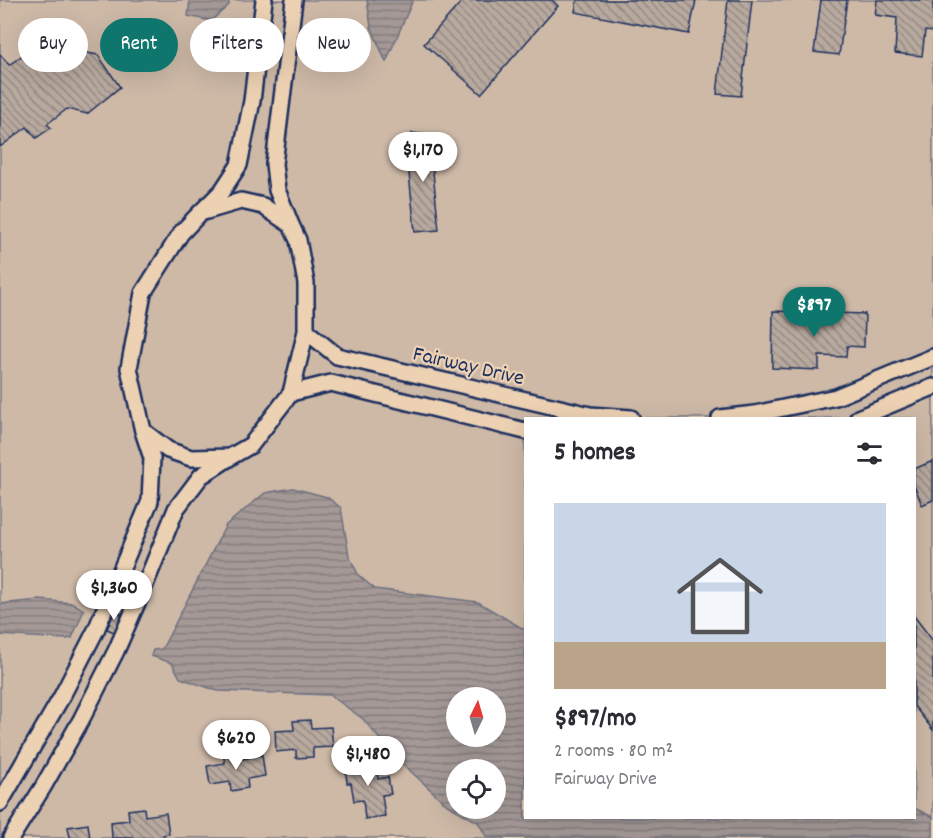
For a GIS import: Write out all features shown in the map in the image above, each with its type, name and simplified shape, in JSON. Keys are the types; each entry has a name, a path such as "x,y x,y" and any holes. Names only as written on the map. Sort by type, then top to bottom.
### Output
{"street":[{"path":"0,803 61,698 96,630 150,501 152,458 143,431 129,368 143,293 181,233 222,191 239,165 252,101 264,0"},
{"path":"11,838 60,758 111,661 176,509 201,476 251,445 291,393 306,331 306,283 298,240 277,190 274,164 294,0"},
{"path":"200,213 241,201 263,206 291,225"},
{"name":"Fairway Drive","path":"306,331 337,356 590,415 617,417"},
{"path":"729,417 755,414 836,397 933,357"},
{"path":"291,393 331,383 524,431"},
{"path":"860,417 933,387"},
{"path":"143,431 168,450 191,458 230,457"}],"shaded area":[{"path":"0,0 933,0 933,838 0,838"},
{"path":"190,0 229,0 229,5 214,18 188,16"},
{"path":"367,0 413,0 386,62 371,27"},
{"path":"293,488 327,497 341,508 349,556 359,576 375,589 478,602 524,629 524,819 916,819 916,809 933,817 933,838 487,838 478,822 473,819 506,819 506,759 446,759 446,804 392,754 363,719 330,695 218,691 180,678 172,663 151,656 153,650 162,649 226,525 265,493"},
{"path":"39,600 73,603 84,610 72,638 0,635 0,604"}],"building":[{"path":"463,0 552,0 558,6 481,94 424,44"},
{"path":"577,0 696,0 689,34 575,12"},
{"path":"728,0 752,0 741,96 717,94"},
{"path":"821,0 847,0 839,55 814,52"},
{"path":"877,0 933,0 933,32 925,31 922,56 895,53 897,18 875,15"},
{"path":"88,53 98,55 100,72 110,72 120,87 87,114 67,109 47,124 51,128 36,138 27,127 0,147 0,54 9,65 18,58 18,72 88,72"},
{"path":"412,133 436,136 432,163 439,230 415,232 408,164"},
{"path":"773,311 865,314 864,347 847,346 846,357 819,356 819,370 772,368"},
{"path":"933,461 933,500 922,505 916,490 916,468"},
{"path":"115,611 122,614 114,632 107,629"},
{"path":"916,619 933,641 933,730 916,709"},
{"path":"310,720 311,728 331,727 333,747 313,748 313,757 296,758 296,750 276,752 275,731 294,730 293,721"},
{"path":"241,751 242,759 262,755 265,776 247,779 248,788 231,791 230,782 210,785 207,766 225,763 223,754"},
{"path":"376,760 378,779 388,777 391,794 382,795 385,816 365,819 363,800 354,801 351,783 347,783 345,765"},
{"path":"144,808 145,816 166,813 169,834 163,835 163,838 112,838 111,822 129,820 128,810"},
{"path":"88,824 90,838 70,838 68,827"}]}
